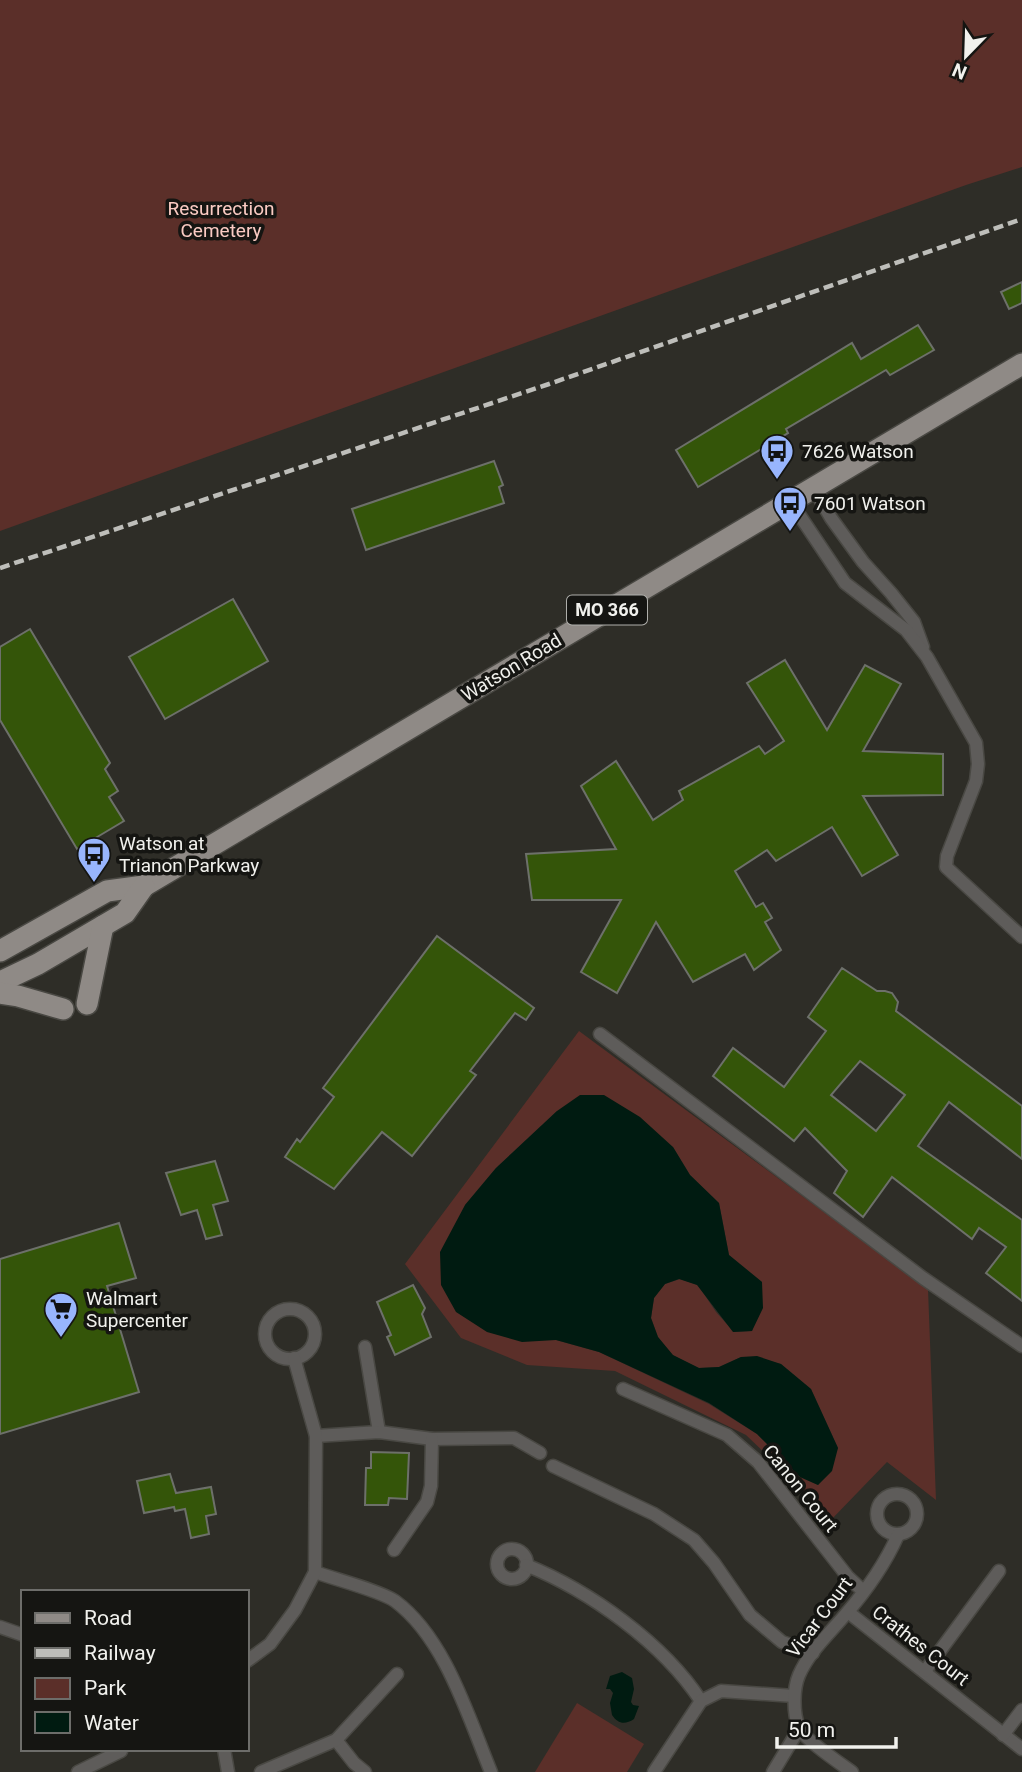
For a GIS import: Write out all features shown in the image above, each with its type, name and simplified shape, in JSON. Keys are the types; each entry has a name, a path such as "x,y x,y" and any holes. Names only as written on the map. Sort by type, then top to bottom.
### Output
{"main road":[{"name":"Watson Road","path":"0,951 107,891 144,886 1022,364"},
{"name":"Watson Road","path":"0,982 125,913 144,886"},
{"path":"87,1004 103,926"},
{"path":"0,992 63,1009"}],"street":[{"path":"813,487 831,518 863,562 914,622 927,657"},
{"path":"790,501 845,583 906,630 927,657 976,743 976,781 947,856 946,867 1022,937"},
{"path":"600,1034 923,1278 1022,1346"},
{"path":"289,1309 305,1314 314,1327 313,1344 308,1351 294,1358 278,1355 272,1350 265,1336 274,1314 289,1309"},
{"path":"365,1347 379,1432"},
{"path":"248,1660 270,1644 295,1610 315,1572 316,1436 294,1358"},
{"name":"Canon Court","path":"623,1389 727,1434 758,1462 848,1577 863,1591"},
{"path":"316,1436 379,1432 432,1439 514,1438 540,1453"},
{"path":"394,1550 427,1502 431,1486 432,1439"},
{"path":"553,1466 654,1514 694,1540 714,1563 750,1615 782,1642 813,1653"},
{"name":"Vicar Court","path":"799,1729 794,1696 799,1676 813,1653 848,1612 886,1560 898,1535"},
{"path":"526,1564 552,1576 608,1611 685,1676 701,1701"},
{"path":"925,1671 999,1571"},
{"path":"315,1572 394,1600 429,1634 459,1695 491,1772"},
{"name":"Crathes Court","path":"848,1612 1022,1749"},
{"path":"0,1628 21,1635"},
{"path":"261,1772 336,1740 397,1674"},
{"path":"654,1772 701,1701 721,1691 794,1696"},
{"path":"1003,1735 1022,1710"},
{"path":"773,1772 799,1729 832,1759 852,1772"},
{"path":"336,1740 354,1763 365,1772"},
{"path":"78,1772 121,1751"},
{"path":"224,1751 228,1772"}],"green space":[{"name":"Resurrection Cemetery","path":"0,0 1022,0 1022,167 0,531"},
{"path":"579,1031 928,1289 936,1500 887,1462 830,1521 803,1490 746,1435 615,1371 527,1365 461,1338 405,1264","holes":["557,1111 673,1147 690,1175 719,1203 729,1255 762,1282 752,1331 734,1332 716,1312 698,1285 680,1279 665,1284 654,1298 651,1318 658,1337 672,1355 699,1368 719,1367 741,1357 781,1364 811,1389 838,1448 818,1485 800,1477 757,1434 709,1404 599,1352 556,1340 465,1205 496,1168"]},
{"path":"577,1703 644,1744 627,1772 535,1772"}],"water":[{"path":"580,1095 604,1095 640,1117 673,1147 690,1175 719,1203 729,1255 762,1282 763,1308 752,1331 733,1332 697,1285 679,1279 665,1284 654,1298 651,1318 658,1337 673,1355 699,1368 719,1367 741,1357 757,1356 781,1364 811,1389 838,1448 832,1471 818,1485 800,1477 757,1434 709,1403 599,1352 556,1340 522,1342 487,1332 456,1312 441,1285 440,1252 465,1205 496,1168 557,1111"},
{"path":"622,1672 632,1678 634,1689 631,1702 639,1706 634,1719 625,1723 619,1722 612,1715 610,1703 613,1693 606,1689 610,1676"}],"building":[{"path":"1022,282 1022,303 1009,309 1001,292"},
{"path":"918,325 934,350 890,375 886,370 786,429 788,433 698,487 676,450 852,343 861,359"},
{"path":"494,461 503,485 499,487 504,503 366,550 352,509"},
{"path":"233,599 268,661 165,719 129,657"},
{"path":"30,629 110,763 105,769 118,791 109,797 124,821 77,849 0,720 0,647"},
{"path":"785,660 827,730 865,665 901,684 863,751 943,754 943,795 863,796 898,855 862,876 832,827 776,861 767,850 735,871 756,907 763,903 772,918 765,922 781,950 754,970 745,954 693,982 656,922 617,993 581,972 621,900 532,900 526,854 616,849 581,786 616,761 653,820 683,800 679,791 759,746 765,754 784,741 747,683"},
{"path":"437,936 534,1008 526,1020 515,1013 470,1071 476,1075 412,1156 382,1132 334,1189 285,1157 297,1139 300,1142 334,1097 323,1088"},
{"path":"842,968 877,991 892,993 898,1002 896,1011 1022,1106 1022,1159 949,1102 918,1146 1022,1220 1022,1301 986,1273 1006,1247 979,1228 972,1239 892,1177 863,1217 834,1193 847,1171 805,1128 794,1141 713,1076 733,1048 784,1087 826,1031 808,1017","holes":["860,1061 905,1095 876,1131 831,1095"]},
{"path":"215,1161 228,1201 213,1205 222,1235 206,1239 197,1210 181,1215 166,1173"},
{"name":"Walmart Supercenter","path":"119,1223 136,1278 107,1286 139,1392 0,1434 0,1259"},
{"path":"413,1285 425,1308 422,1314 431,1337 395,1355 387,1337 391,1335 377,1302"},
{"path":"371,1452 409,1453 407,1499 389,1498 388,1505 365,1505 366,1468 371,1468"},
{"path":"170,1474 176,1493 211,1487 216,1514 206,1516 209,1534 191,1538 185,1509 175,1511 174,1507 144,1513 137,1481"}],"railway":[{"path":"0,568 549,384 1022,219"}],"place":[{"name":"7626 Watson","path":"777,481"},
{"name":"7601 Watson","path":"790,533"},
{"name":"Watson at Trianon Parkway","path":"94,884"},
{"name":"Walmart Supercenter","path":"61,1339"}]}
